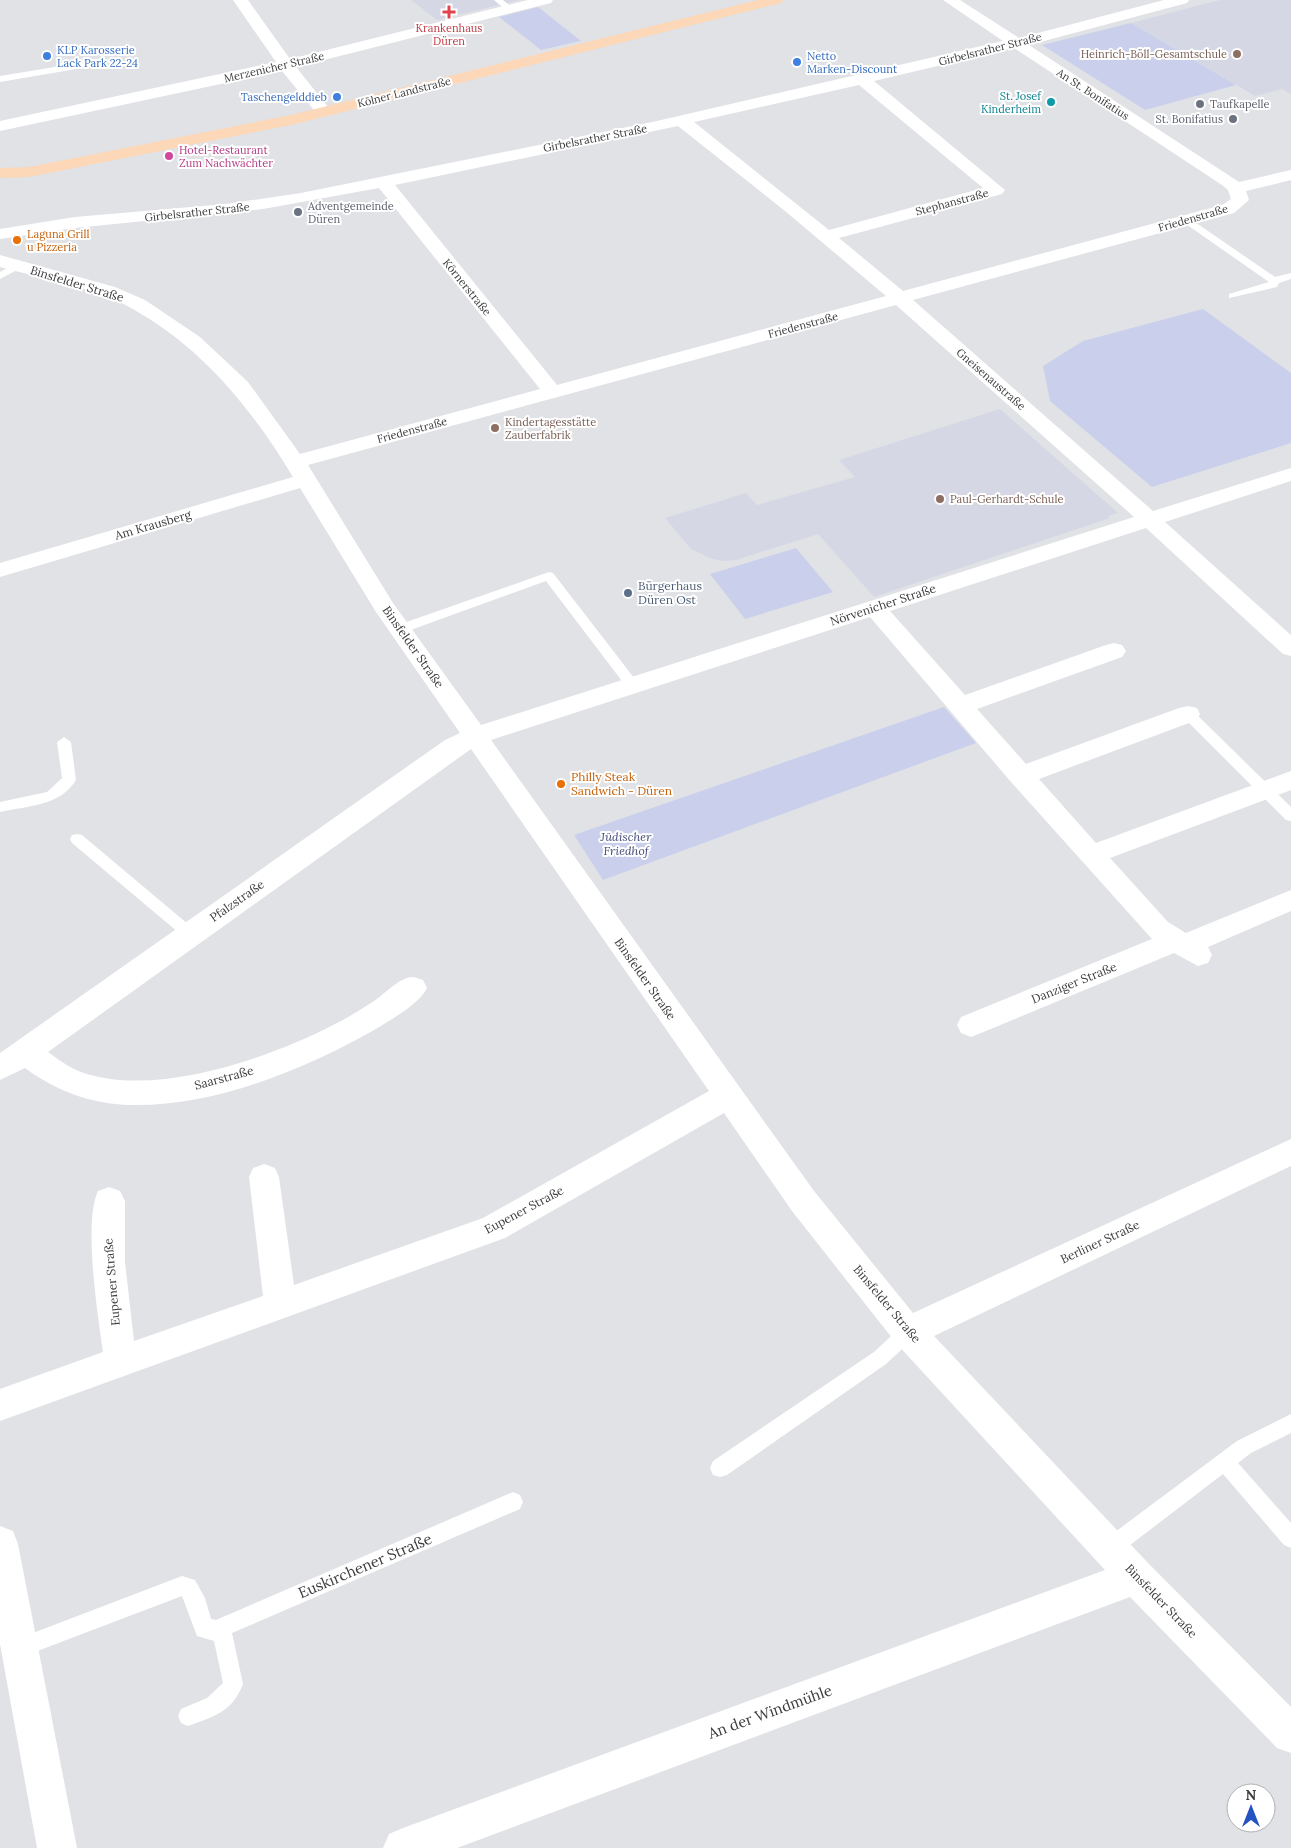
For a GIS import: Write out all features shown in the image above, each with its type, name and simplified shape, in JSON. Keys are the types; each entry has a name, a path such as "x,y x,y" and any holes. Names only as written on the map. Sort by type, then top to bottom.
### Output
{"main road":[{"name":"Kölner Landstraße","path":"0,173 29,172 190,141 324,112 776,0"},
{"name":"Kölner Landstraße","path":"0,184 29,172"}],"street":[{"path":"240,0 286,65 324,112"},
{"name":"Merzenicher Straße","path":"0,126 286,65 504,5 546,0"},
{"name":"An St. Bonifatius","path":"950,0 1236,188"},
{"name":"Girbelsrather Straße","path":"0,234 46,227 255,206 382,181 682,121 1015,44 1182,0"},
{"name":"Stephanstraße","path":"827,236 996,190 861,79"},
{"name":"Gneisenaustraße","path":"682,121 827,236 900,299 1151,520 1291,648"},
{"name":"Friedenstraße","path":"300,471 553,393 1186,220 1237,204 1240,196 1236,188 1291,175"},
{"name":"Körnerstraße","path":"382,181 553,393"},
{"name":"Binsfelder Straße","path":"8,263 108,291 138,304 193,341 241,386 300,471 400,629 727,1096 803,1201 908,1332 1136,1577 1291,1734"},
{"name":"Am Krausberg","path":"0,570 300,471"},
{"name":"Nörvenicher Straße","path":"475,736 1291,474"},
{"path":"875,608 1091,856 1158,929 1186,947"},
{"path":"959,706 1114,651"},
{"path":"1020,776 1188,714"},
{"name":"Pfalzstraße","path":"0,1068 26,1052 446,752 475,736"},
{"path":"1091,856 1291,780"},
{"name":"Danziger Straße","path":"971,1025 1186,947 1291,900"},
{"name":"Saarstraße","path":"26,1052 58,1077 92,1088 133,1094 184,1089 240,1076 295,1055 354,1028 393,1005 413,988"},
{"name":"Eupener Straße","path":"0,1405 494,1228 727,1096"},
{"name":"Berliner Straße","path":"908,1332 1291,1152"},
{"path":"264,1177 280,1305"},
{"name":"Eupener Straße","path":"109,1201 107,1240 110,1283 121,1362"},
{"path":"0,1544 57,1848"},
{"name":"An der Windmühle","path":"403,1848 1136,1577"}],"lane":[{"path":"0,78 84,65"},
{"path":"1186,220 1274,281"},
{"path":"0,276 8,263"},
{"path":"1233,296 1273,285 1274,281 1291,276"},
{"path":"400,629 549,576 633,686"},
{"path":"1188,714 1291,816"},
{"path":"0,807 51,796 69,780 64,742"},
{"path":"77,840 190,934"},
{"path":"720,1468 880,1358 908,1332"},
{"path":"1110,1548 1244,1447 1291,1423"},
{"path":"1225,1462 1291,1538"},
{"name":"Euskirchener Straße","path":"216,1630 513,1502"},
{"path":"19,1648 182,1586 188,1587 195,1598 204,1629 216,1630 223,1635 233,1684 230,1692 220,1704 188,1716"}],"shaded area":[{"name":"Krankenhaus Düren","path":"411,0 519,0 437,20"},
{"name":"Heinrich-Böll-Gesamtschule","path":"1220,0 1291,0 1291,94 1282,89 1255,96 1131,23"},
{"name":"Paul-Gerhardt-Schule","path":"1000,409 1118,513 1108,516 1110,518 874,597 818,534 736,560 725,561 712,559 691,549 665,518 746,493 757,505 855,477 839,460"}],"green space":[{"path":"538,7 581,41 541,50 499,17"},
{"path":"1131,23 1236,85 1145,110 1042,45"},
{"path":"1203,309 1291,373 1291,443 1152,487 1050,401 1043,366 1083,341"},
{"path":"796,548 833,592 745,619 710,574"},
{"name":"Jüdischer Friedhof","path":"944,707 976,743 603,880 574,835"}],"place":[{"name":"Krankenhaus Düren","path":"449,12"},
{"name":"Heinrich-Böll-Gesamtschule","path":"1237,54"},
{"name":"KLP Karosserie Lack Park 22-24","path":"47,56"},
{"name":"Netto Marken-Discount","path":"797,62"},
{"name":"Taschengelddieb","path":"337,97"},
{"name":"St. Josef Kinderheim","path":"1051,102"},
{"name":"Taufkapelle","path":"1200,104"},
{"name":"St. Bonifatius","path":"1233,119"},
{"name":"Hotel-Restaurant Zum Nachwächter","path":"169,156"},
{"name":"Adventgemeinde Düren","path":"298,212"},
{"name":"Laguna Grill u Pizzeria","path":"17,240"},
{"name":"Kindertagesstätte Zauberfabrik","path":"495,428"},
{"name":"Paul-Gerhardt-Schule","path":"940,499"},
{"name":"Bürgerhaus Düren Ost","path":"628,593"},
{"name":"Philly Steak Sandwich - Düren","path":"561,784"}]}
